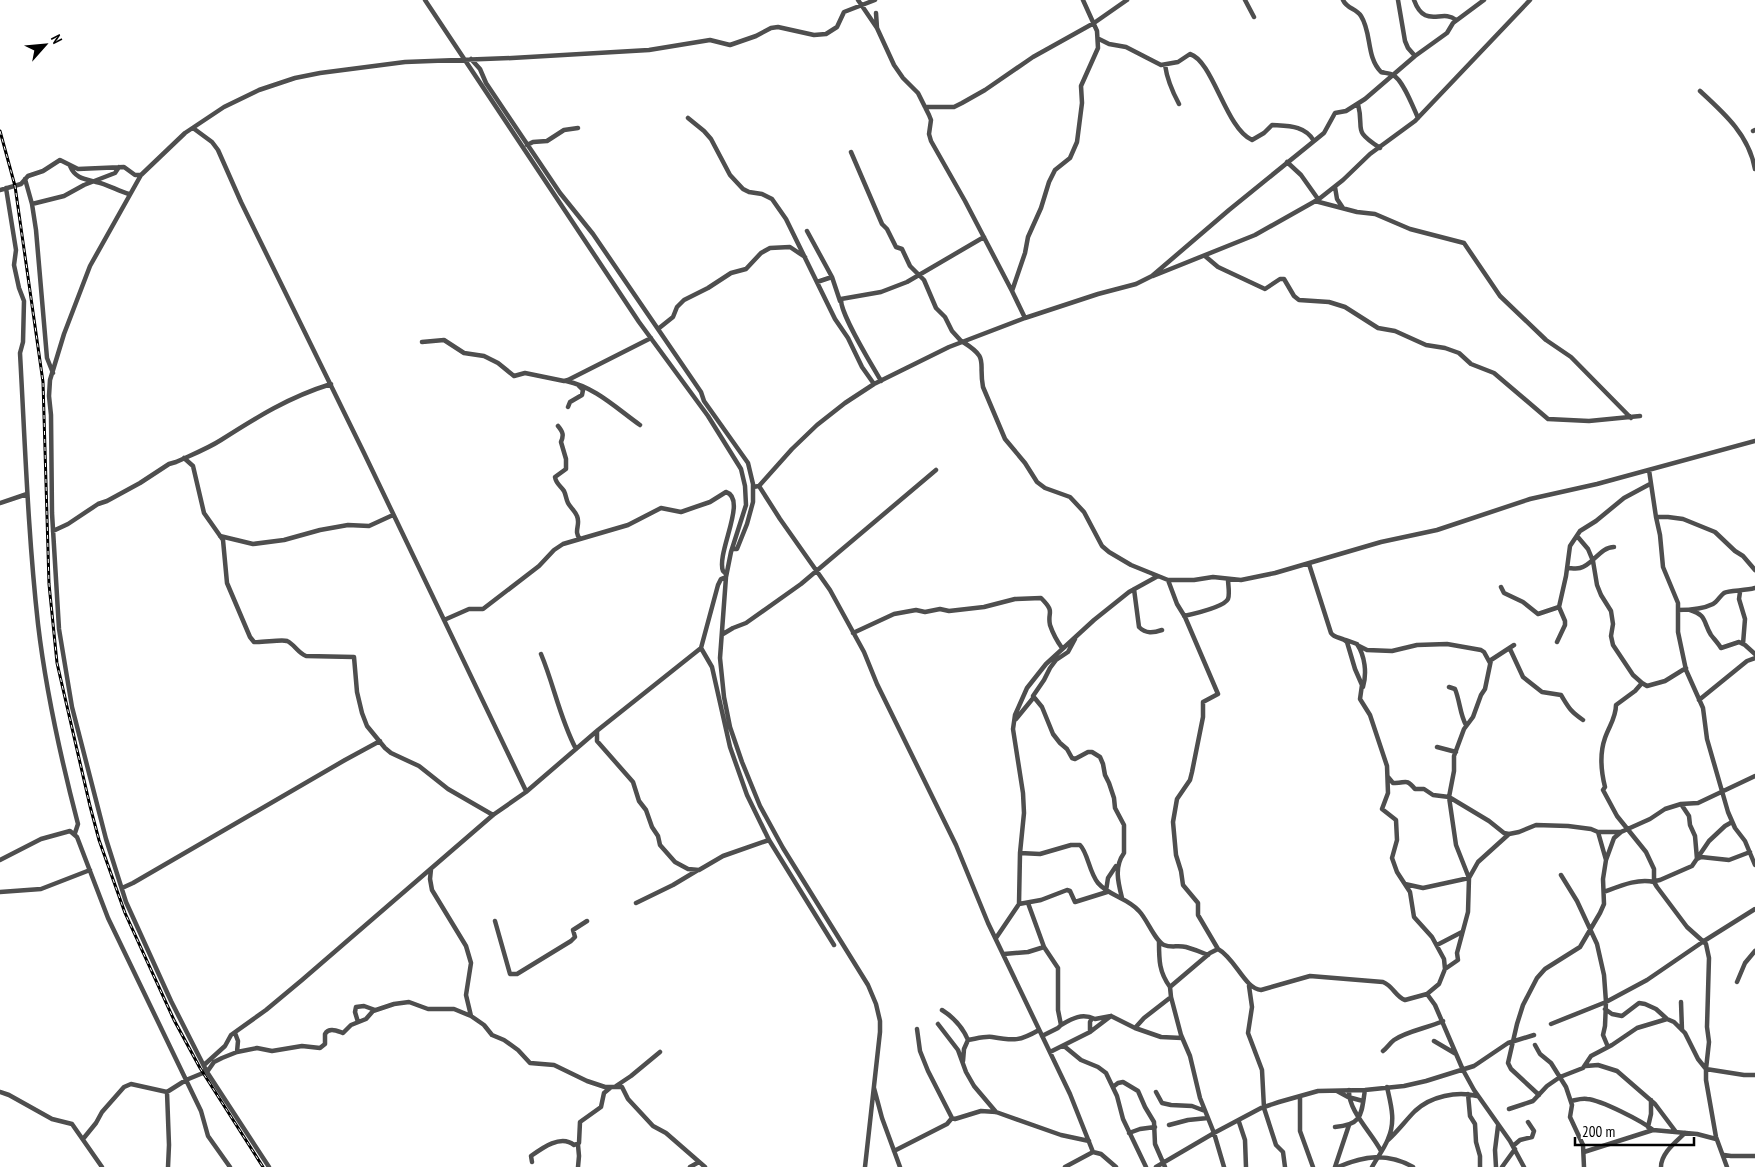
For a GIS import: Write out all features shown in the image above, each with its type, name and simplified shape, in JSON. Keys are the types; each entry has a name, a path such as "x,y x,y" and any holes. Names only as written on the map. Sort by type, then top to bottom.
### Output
{"street":[{"path":"425,0 463,59 560,193 594,234 748,463 753,487 753,502 737,549 732,549"},
{"path":"858,0 877,28 894,66 903,78 918,92 931,120 929,130 931,140 984,237 1025,318"},
{"path":"269,1167 205,1069 171,1001 126,902 106,839 72,706 59,629 50,473 51,415 49,396 50,380 77,296 90,266 141,175 173,143 211,114 259,90 295,78 353,68 405,62 649,50 710,40 730,45 756,36 771,28 778,27 821,35 834,30 844,12 875,0"},
{"path":"1012,291 1028,237 1041,208 1049,182 1055,170 1070,158 1074,151 1082,103 1081,86 1098,51 1098,39 1094,23 1083,0"},
{"path":"925,107 954,107 962,103 986,90 1033,57 1094,23 1127,0"},
{"path":"1245,0 1254,17"},
{"path":"1343,0 1348,7 1361,16 1367,31 1375,65 1381,72 1393,74 1404,89 1418,118"},
{"path":"1398,0 1405,41 1412,56"},
{"path":"1414,0 1419,11 1426,16 1451,17 1456,20"},
{"path":"1152,276 1324,133 1335,113 1346,111 1358,104 1412,56 1447,33 1456,20 1484,0"},
{"path":"753,487 759,486 792,449 817,425 845,403 874,384 963,342 1025,318 1098,294 1136,284 1205,256 1255,235 1316,200 1335,187 1418,118 1530,0"},
{"path":"876,13 877,28"},
{"path":"1098,39 1110,44 1126,47 1161,65 1178,62 1190,54 1196,56 1203,65 1232,118 1246,137 1252,140 1272,125 1304,129 1314,141"},
{"path":"471,58 480,69 486,83 526,146 651,338 708,416 741,469 745,486 746,505 732,549 726,576 722,610 723,634 720,662 730,727 760,806 783,848 858,968 876,1004 880,1021 880,1032 865,1167"},
{"path":"1165,65 1169,78 1168,84 1178,104"},
{"path":"1700,91 1740,131 1751,153 1755,169"},
{"path":"1358,104 1360,130 1366,139 1380,148"},
{"path":"688,118 711,139 730,175 744,189 762,194 774,201 793,229 841,329 848,338 859,362 874,384"},
{"path":"193,128 215,145 526,791"},
{"path":"526,146 532,142 547,141 564,130 578,128"},
{"path":"851,152 882,224 887,229 896,247 902,249 910,266 924,280 934,304 945,317 952,331 979,354 982,366 983,387 1008,445 1025,463 1037,482 1045,488 1070,496 1084,512 1102,546 1108,552 1131,565 1168,580 1194,580 1213,577 1241,580 1309,564 1381,542 1437,530 1530,499 1597,484 1755,441"},
{"path":"141,175 135,175 124,167 82,170 60,160 43,171 28,176 21,184 3,189 16,250 14,265 24,302 24,342 20,353 27,494 38,626 55,726 78,824 75,833 108,918 201,1111 208,1136 230,1167"},
{"path":"1287,162 1301,175 1316,200 1344,209 1376,214 1410,229 1464,243 1500,296 1546,340 1571,357 1631,418"},
{"path":"70,166 78,176 130,194"},
{"path":"32,204 57,198 115,173 119,167"},
{"path":"25,179 32,204 36,230 47,358 53,372"},
{"path":"1335,187 1337,199 1344,209"},
{"path":"807,231 832,277 847,318 881,381"},
{"path":"841,302 841,299 845,297 857,297 881,292 907,282 984,237"},
{"path":"658,330 673,317 677,307 684,300 708,288 731,273 746,269 761,253 770,248 790,247 806,258"},
{"path":"1205,256 1218,267 1265,290 1280,279 1284,279 1294,296 1300,300 1329,302 1345,307 1378,328 1395,331 1426,345 1445,348 1459,353 1471,364 1494,373 1548,419 1590,421 1640,416"},
{"path":"817,282 832,277"},
{"path":"564,381 651,338"},
{"path":"422,342 444,340 464,353 484,356 498,363 514,376 525,373 577,383 607,400 640,425"},
{"path":"568,407 570,402 582,395 583,390 574,379 576,376"},
{"path":"53,531 68,524 98,504 116,497 169,464 222,440 292,398 331,384"},
{"path":"558,426 563,432 560,442 566,459 566,469 555,477 556,482 564,491 569,504 577,516 577,535 580,539"},
{"path":"184,458 193,466 200,489 203,511 223,540 227,583 250,637 254,642 285,640 306,656 354,657 357,692 362,713 367,726 380,742 391,753 419,766 448,789 493,815"},
{"path":"723,634 746,622 801,584 936,470"},
{"path":"1649,470 1660,534 1663,567 1674,592 1678,610 1678,632 1686,668 1705,715 1707,739 1732,822 1750,852 1755,865"},
{"path":"1558,642 1565,625 1559,607 1570,546 1580,531 1596,521 1624,498 1650,484"},
{"path":"759,486 830,590 864,652 877,684 902,730 956,845 996,938 1070,1094 1093,1152"},
{"path":"444,620 469,609 483,609 539,566 554,550 563,544 628,525 660,508 681,512 710,502 726,492 734,497 735,511 721,561 722,571 726,576"},
{"path":"0,504 27,494"},
{"path":"220,536 252,544 284,540 320,530 348,525 369,526 393,515"},
{"path":"1656,517 1683,519 1715,532 1743,556 1755,570"},
{"path":"1577,536 1588,549 1593,560 1597,585 1613,617 1611,636 1613,645 1628,668 1642,683 1648,686 1665,682 1686,668"},
{"path":"1567,568 1579,568 1593,560 1606,549 1614,548"},
{"path":"1309,564 1331,633 1335,637 1355,642 1367,650 1392,651 1418,645 1453,644 1484,652 1490,663"},
{"path":"83,1139 102,1112 124,1087 131,1084 167,1092 186,1080 203,1073 230,1037 302,980 493,815 526,791 576,748 701,648 718,585 721,579 726,576"},
{"path":"996,938 1019,904 1020,853 1024,813 1023,793 1013,729 1027,688 1038,672 1077,635 1134,588 1158,576"},
{"path":"1184,616 1200,613 1226,601 1228,598 1228,579"},
{"path":"1168,580 1218,694 1203,702 1203,716 1190,780 1177,799 1174,810 1174,842 1183,885 1198,903 1198,915 1218,949 1238,969 1249,986 1252,1006 1248,1033 1262,1070 1264,1108 1276,1145 1283,1152 1285,1167"},
{"path":"1501,587 1504,593 1523,602 1538,614 1559,607"},
{"path":"1134,588 1139,627 1143,631 1150,633 1162,630"},
{"path":"1678,610 1690,610 1714,604 1724,593 1730,591 1740,592 1755,588"},
{"path":"1740,592 1739,600 1746,619 1743,644"},
{"path":"853,633 894,614 916,610 925,612 940,609 949,611 984,607 1015,600 1042,598 1049,606 1051,612 1050,623 1055,638 1062,648"},
{"path":"1690,610 1702,616 1711,636 1721,648 1739,642 1755,656 1699,700"},
{"path":"1015,720 1034,697 1034,694 1056,660 1068,652 1077,635"},
{"path":"1346,640 1362,689"},
{"path":"1249,986 1256,990 1261,990 1310,976 1383,982 1389,985 1402,1000 1427,994 1439,984 1445,969 1444,959 1432,936 1414,917 1411,895 1392,858 1397,840 1396,820 1382,809 1388,793 1388,777 1385,759 1370,715 1360,699 1366,672 1359,646"},
{"path":"1445,969 1458,960 1457,953 1468,912 1469,878 1456,844 1449,797 1456,752 1466,725 1472,717 1485,689 1492,658 1512,647 1523,677 1542,692 1561,695 1575,716 1583,720"},
{"path":"701,648 712,667 730,747 747,795 769,840 834,946"},
{"path":"541,654 550,675 569,736 576,748"},
{"path":"708,660 720,662"},
{"path":"1642,683 1635,691 1617,703 1613,721 1605,736 1601,758 1600,772 1605,788 1603,790 1612,808 1646,852 1654,869 1655,881 1687,927 1706,944 1710,958 1707,1027 1709,1042 1706,1069 1716,1139 1724,1155 1727,1167"},
{"path":"1449,687 1455,689 1460,701 1462,719 1466,725"},
{"path":"1034,697 1042,708 1053,734 1067,749 1072,758 1075,759 1088,752 1092,752 1100,757 1104,775 1114,798 1115,808 1124,825 1124,853 1119,858 1117,866 1117,878 1122,898"},
{"path":"597,731 597,741 633,782 639,801 646,810 660,845 675,862 688,869 699,870"},
{"path":"122,888 134,883 328,769 380,742"},
{"path":"1437,747 1456,752"},
{"path":"1405,884 1423,888 1469,878 1481,858 1509,834 1536,825 1568,826 1591,829 1598,832 1621,832 1665,809 1681,804 1698,803 1755,776"},
{"path":"1388,777 1393,782 1407,781 1416,790 1424,789 1434,795 1449,797 1489,821 1499,830 1509,834"},
{"path":"1681,804 1689,816 1690,825 1695,836 1697,859"},
{"path":"1604,892 1631,883 1660,880 1692,866 1709,841 1732,822"},
{"path":"0,860 41,839 70,831 75,833"},
{"path":"1598,832 1606,860"},
{"path":"1539,1095 1509,1066 1508,1060 1512,1041 1523,1005 1537,978 1545,970 1580,947 1600,913 1604,904 1603,879 1606,860 1614,838 1621,832"},
{"path":"636,903 673,885 723,856 769,840"},
{"path":"1020,853 1040,854 1071,845 1080,845 1083,848 1088,866 1093,875 1106,891 1122,898 1138,910 1159,942 1170,947 1186,947 1208,955"},
{"path":"1697,859 1729,860 1750,852"},
{"path":"1106,891 1108,878 1117,866"},
{"path":"431,869 432,890 466,946 471,963 466,995 471,1016"},
{"path":"0,892 41,889 90,870"},
{"path":"1561,875 1577,901 1589,929 1598,944 1604,975 1606,1002 1603,1035 1608,1047"},
{"path":"1019,904 1041,900 1067,890 1070,891 1076,902 1106,891"},
{"path":"1028,902 1044,947 1058,968 1058,1010 1061,1025"},
{"path":"1551,1024 1606,1002 1647,980 1755,909"},
{"path":"495,921 510,974 517,974 571,941 575,937 573,930 587,921"},
{"path":"1437,946 1463,931"},
{"path":"1159,942 1159,965 1162,975 1170,987 1182,1038 1190,1056 1200,1098 1214,1133 1224,1167"},
{"path":"1004,954 1028,952 1044,947"},
{"path":"1170,987 1208,955 1218,949"},
{"path":"1737,982 1745,963 1755,951"},
{"path":"1427,994 1443,1021 1463,1070 1478,1096 1514,1147 1524,1167"},
{"path":"1135,1028 1144,1018 1171,997"},
{"path":"358,1022 355,1012 356,1007 364,1006 375,1010 409,1002 428,1009 454,1009 471,1016 484,1025 492,1035 504,1040 518,1050 530,1063 554,1065 587,1081 612,1087 622,1087 628,1099 653,1126 666,1133 705,1167"},
{"path":"1681,1002 1682,1030"},
{"path":"1605,1009 1612,1014 1622,1016 1639,1004 1645,1004 1662,1012 1667,1019 1674,1022 1682,1030 1706,1069 1755,1075"},
{"path":"205,1069 222,1058 237,1052 257,1048 272,1050 302,1046 320,1048 325,1044 324,1034 327,1031 343,1032 351,1024 366,1020 375,1010"},
{"path":"942,1010 959,1025 968,1040"},
{"path":"1042,1036 1082,1015 1095,1019 1111,1016 1161,1038 1182,1038"},
{"path":"1050,1052 1090,1032 1111,1016"},
{"path":"1090,1032 1092,1018"},
{"path":"1586,1066 1591,1056 1639,1027 1667,1019"},
{"path":"1383,1051 1394,1040 1404,1035 1428,1028 1443,1021"},
{"path":"938,1024 958,1050 974,1086 996,1112"},
{"path":"916,1029 920,1051 952,1118"},
{"path":"968,1040 992,1037 1002,1040 1022,1038 1039,1030"},
{"path":"235,1033 238,1041 237,1052"},
{"path":"1156,1167 1164,1166 1214,1133 1264,1108 1318,1091 1364,1090 1404,1086 1474,1066 1498,1048 1512,1041 1534,1035"},
{"path":"963,1064 964,1049 968,1040"},
{"path":"1434,1041 1456,1054"},
{"path":"1535,1045 1540,1054 1548,1060 1566,1087 1571,1101 1570,1117 1581,1139 1584,1152 1584,1167"},
{"path":"1064,1046 1081,1060 1098,1067 1106,1073 1117,1096 1123,1119 1146,1167"},
{"path":"578,1167 578,1144 581,1141 580,1122 601,1107 604,1093 631,1076 660,1052"},
{"path":"1509,1109 1528,1104 1547,1086 1560,1077 1576,1072 1586,1066 1598,1064 1613,1068 1628,1079 1651,1100 1676,1132"},
{"path":"1114,1088 1118,1083 1123,1082 1138,1091 1154,1122 1155,1144 1164,1166"},
{"path":"874,1085 882,1118 900,1167"},
{"path":"1387,1087 1393,1120 1388,1140"},
{"path":"1336,1090 1348,1097 1363,1101"},
{"path":"1349,1090 1348,1097 1380,1153 1413,1167"},
{"path":"1335,1127 1349,1125 1359,1118 1362,1112 1364,1090"},
{"path":"0,1092 52,1119 72,1124 102,1167"},
{"path":"167,1092 168,1167"},
{"path":"1156,1092 1162,1102 1171,1105 1192,1106 1205,1111"},
{"path":"1372,1167 1388,1140 1418,1109 1438,1098 1461,1093 1478,1096"},
{"path":"1468,1094 1470,1116 1475,1124 1480,1167"},
{"path":"1300,1096 1300,1131 1313,1167"},
{"path":"982,1111 985,1107 985,1099"},
{"path":"1571,1101 1590,1099 1614,1108 1650,1129 1685,1132 1716,1139"},
{"path":"1650,1129 1651,1100"},
{"path":"952,1118 955,1120 982,1111 996,1112 1061,1134 1089,1141"},
{"path":"894,1151 947,1124 952,1118"},
{"path":"1169,1125 1208,1118"},
{"path":"1239,1122 1245,1140 1246,1167"},
{"path":"1502,1167 1520,1140 1532,1136 1534,1131 1528,1122"},
{"path":"1337,1167 1349,1125"},
{"path":"1496,1167 1498,1126"},
{"path":"1129,1133 1155,1127"},
{"path":"1584,1152 1650,1129"},
{"path":"1660,1167 1665,1154 1685,1132"},
{"path":"532,1162 530,1156 544,1147 561,1141 569,1141 574,1145 578,1144"},
{"path":"1065,1167 1093,1152 1101,1154 1116,1167"},
{"path":"1337,1167 1380,1153"},
{"path":"1724,1155 1755,1156"},
{"path":"690,1167 699,1162"}],"railway":[{"path":"0,131 15,186 43,382 49,584 57,663 90,806 99,840 125,913 174,1020 200,1068 263,1167"}]}
